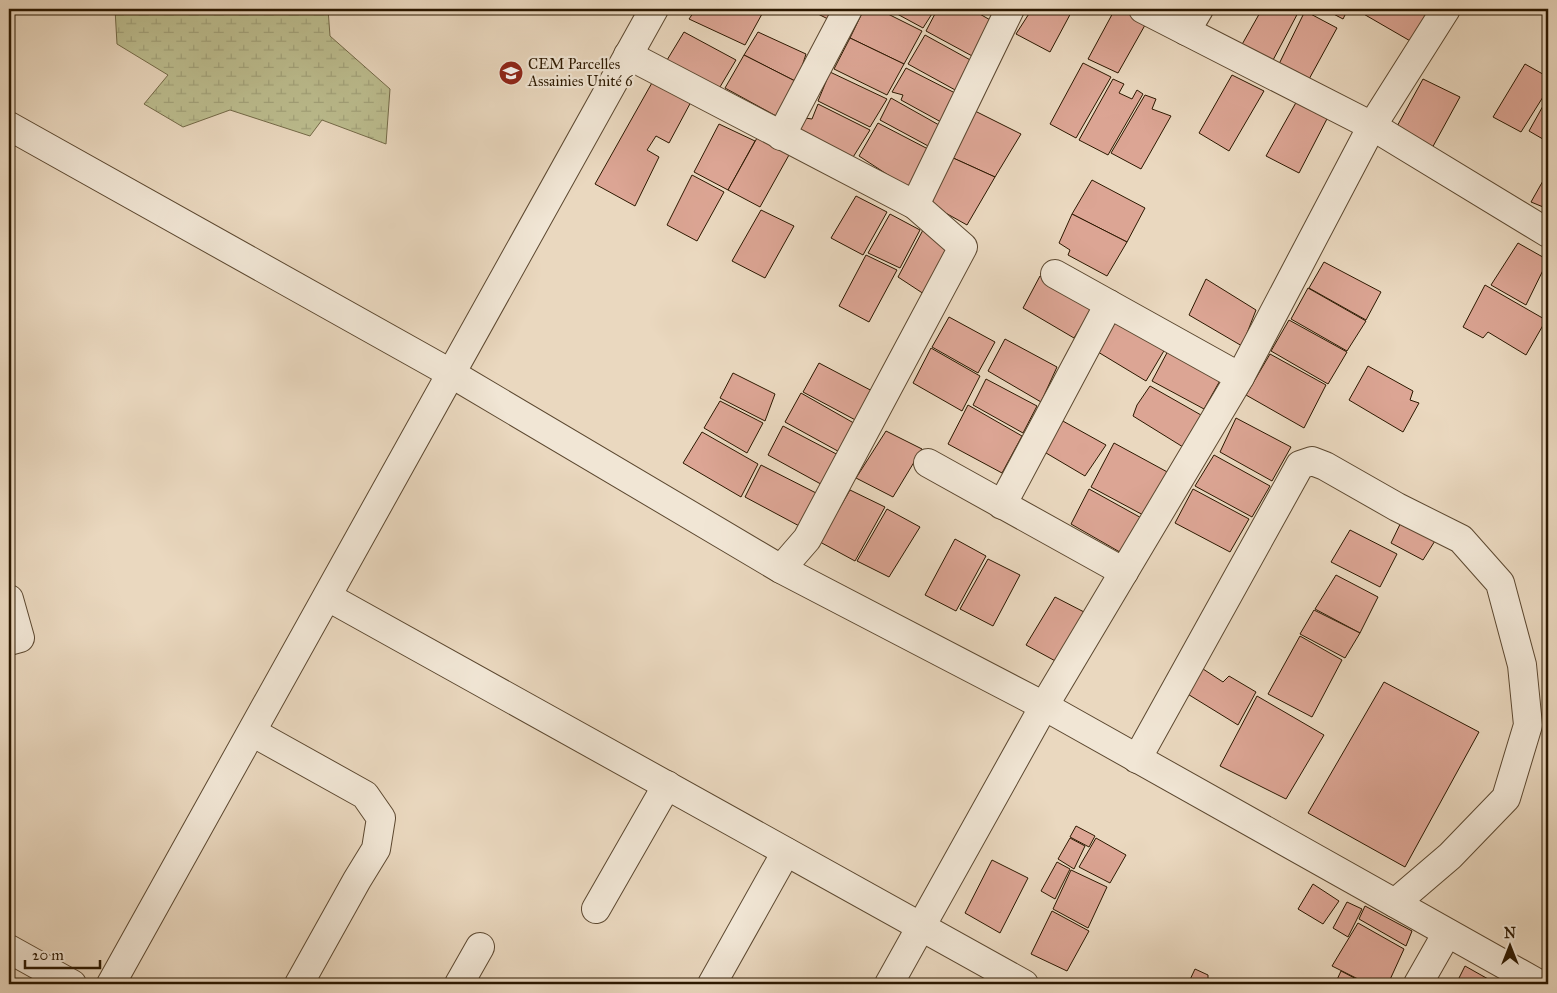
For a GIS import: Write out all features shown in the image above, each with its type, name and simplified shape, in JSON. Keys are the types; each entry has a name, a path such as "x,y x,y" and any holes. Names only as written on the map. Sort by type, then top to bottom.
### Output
{"street":[{"path":"111,984 654,9"},
{"path":"781,136 848,9"},
{"path":"915,205 1010,9"},
{"path":"1143,9 1193,20 1548,233"},
{"path":"889,984 1044,706 1240,377 1372,126 1446,9"},
{"path":"628,55 915,205 963,247 807,539 782,569"},
{"path":"9,126 452,374 782,569 1044,706 1539,984"},
{"path":"1055,274 1240,377"},
{"path":"1002,505 1108,304"},
{"path":"1137,759 1300,465 1312,461 1325,466 1397,507 1461,539 1500,583 1522,664 1528,725 1506,798 1450,856 1395,904"},
{"path":"928,463 1124,572"},
{"path":"328,596 1024,984"},
{"path":"9,599 20,638 9,641"},
{"path":"252,732 365,796 381,818 376,849 299,984"},
{"path":"596,909 668,786"},
{"path":"712,984 786,852"},
{"path":"1418,984 1447,933"},
{"path":"459,984 480,947"},
{"path":"9,949 72,984"}],"green space":[{"path":"115,9 328,9 330,36 390,89 386,144 322,120 310,136 230,110 183,127 144,104 168,75 117,44"}],"building":[{"path":"696,9 753,9 762,14 745,45 689,19"},
{"path":"808,9 837,9 830,20"},
{"path":"864,9 878,9 922,31 904,64 850,38"},
{"path":"888,9 935,9 923,28"},
{"path":"951,9 971,9 992,21 974,57 926,31 937,10 947,14"},
{"path":"1032,9 1073,9 1050,52 1016,34"},
{"path":"1115,9 1130,9 1149,18 1118,73 1088,59"},
{"path":"1262,9 1300,9 1272,62 1240,48"},
{"path":"1324,9 1348,9 1343,19"},
{"path":"1355,9 1429,9 1412,42"},
{"path":"1305,11 1337,28 1308,81 1279,64"},
{"path":"684,32 736,60 717,92 664,65"},
{"path":"758,32 806,54 797,82 744,55"},
{"path":"925,35 974,62 957,91 908,64"},
{"path":"850,38 904,64 887,95 834,69"},
{"path":"744,55 797,82 778,117 725,88"},
{"path":"1083,63 1111,77 1076,138 1050,124"},
{"path":"1525,64 1548,77 1548,89 1521,132 1493,117"},
{"path":"906,68 957,94 941,122 901,100 903,95 892,92"},
{"path":"830,72 887,99 870,127 818,101"},
{"path":"1232,75 1264,91 1229,151 1199,133"},
{"path":"1113,79 1124,84 1119,93 1132,99 1137,90 1143,94 1108,155 1079,140"},
{"path":"1423,79 1460,97 1431,150 1395,130"},
{"path":"653,81 692,100 669,143 656,136 647,150 659,157 635,206 595,184"},
{"path":"1145,95 1156,99 1152,109 1171,116 1141,169 1111,153"},
{"path":"1548,97 1548,142 1529,131"},
{"path":"891,98 939,125 930,147 880,120"},
{"path":"1298,99 1329,115 1299,173 1266,156"},
{"path":"818,104 870,130 850,162 799,132 805,118 812,119"},
{"path":"975,111 1021,134 995,177 951,157"},
{"path":"878,123 928,149 908,188 859,156"},
{"path":"719,124 755,141 728,190 694,172"},
{"path":"757,138 789,155 760,207 728,190"},
{"path":"951,157 995,177 967,225 926,202"},
{"path":"1548,172 1548,209 1531,202"},
{"path":"692,175 724,192 697,241 667,225"},
{"path":"1092,180 1145,208 1127,242 1072,214"},
{"path":"856,196 887,212 863,255 831,238"},
{"path":"761,210 794,226 765,278 732,261"},
{"path":"890,214 920,230 900,268 868,253"},
{"path":"1072,214 1127,242 1107,276 1068,255 1070,250 1059,243"},
{"path":"923,230 957,248 927,296 898,277"},
{"path":"1518,243 1548,260 1526,305 1491,285"},
{"path":"866,255 897,270 869,322 839,306"},
{"path":"1324,262 1381,292 1366,320 1309,288"},
{"path":"1040,276 1095,304 1074,338 1023,308"},
{"path":"1206,279 1256,310 1242,346 1189,315"},
{"path":"1485,285 1546,320 1526,355 1488,332 1483,338 1463,327"},
{"path":"1308,288 1366,321 1347,351 1291,319"},
{"path":"949,317 995,342 978,373 932,347"},
{"path":"1114,320 1165,349 1146,381 1098,352"},
{"path":"1289,320 1347,352 1328,384 1271,351"},
{"path":"1005,339 1057,367 1041,402 988,371"},
{"path":"931,348 980,376 962,411 913,383"},
{"path":"1169,349 1222,377 1204,409 1152,381"},
{"path":"1270,354 1326,385 1304,428 1246,395"},
{"path":"819,363 876,393 861,423 803,392"},
{"path":"1368,366 1413,391 1410,400 1419,403 1403,432 1349,400"},
{"path":"733,373 775,394 765,421 720,398"},
{"path":"986,379 1037,406 1023,433 973,405"},
{"path":"1150,386 1201,415 1183,447 1133,416 1137,405"},
{"path":"801,393 859,426 845,455 785,422"},
{"path":"720,401 763,423 747,453 704,428"},
{"path":"968,405 1022,436 1002,473 948,444"},
{"path":"1236,418 1291,447 1272,481 1220,452"},
{"path":"1061,420 1106,445 1085,476 1041,450"},
{"path":"783,426 844,458 828,488 768,455"},
{"path":"886,431 922,449 893,497 856,478"},
{"path":"702,432 758,464 741,497 683,463"},
{"path":"1114,443 1171,474 1145,516 1091,487"},
{"path":"1214,455 1270,486 1252,517 1195,486"},
{"path":"761,465 820,495 803,528 745,497"},
{"path":"1089,489 1145,520 1125,555 1071,524"},
{"path":"1193,489 1249,519 1230,552 1175,523"},
{"path":"850,490 885,507 855,561 820,542"},
{"path":"887,509 920,527 889,577 857,561"},
{"path":"1404,516 1438,536 1423,560 1391,543"},
{"path":"1350,530 1397,554 1380,587 1331,562"},
{"path":"955,539 986,556 956,611 925,595"},
{"path":"988,559 1020,575 993,626 960,609"},
{"path":"1336,575 1378,597 1360,633 1315,609"},
{"path":"1055,597 1086,613 1059,663 1026,645"},
{"path":"1314,610 1360,633 1345,658 1300,634"},
{"path":"1300,636 1342,660 1312,717 1268,694"},
{"path":"1200,667 1223,682 1229,676 1256,692 1238,725 1186,693"},
{"path":"1384,682 1479,732 1405,867 1308,813"},
{"path":"1257,696 1324,735 1286,799 1220,766"},
{"path":"1076,826 1095,836 1089,847 1070,837"},
{"path":"1070,838 1085,846 1074,869 1058,859"},
{"path":"1096,838 1126,855 1110,883 1079,867"},
{"path":"992,860 1028,878 1000,933 965,913"},
{"path":"1057,862 1070,869 1055,899 1041,891"},
{"path":"1071,870 1107,887 1088,928 1053,909"},
{"path":"1313,884 1339,901 1323,924 1298,909"},
{"path":"1347,902 1362,909 1348,937 1333,928"},
{"path":"1365,906 1412,931 1406,946 1359,919"},
{"path":"1052,911 1089,931 1067,971 1031,954"},
{"path":"1358,923 1404,949 1388,984 1368,984 1332,966"},
{"path":"1465,966 1497,984 1456,984"},
{"path":"1195,969 1208,975 1208,980 1215,984 1188,984"},
{"path":"1341,971 1366,984 1335,984"}],"place":[{"name":"CEM Parcelles Assainies Unité 6","path":"511,73"}]}
